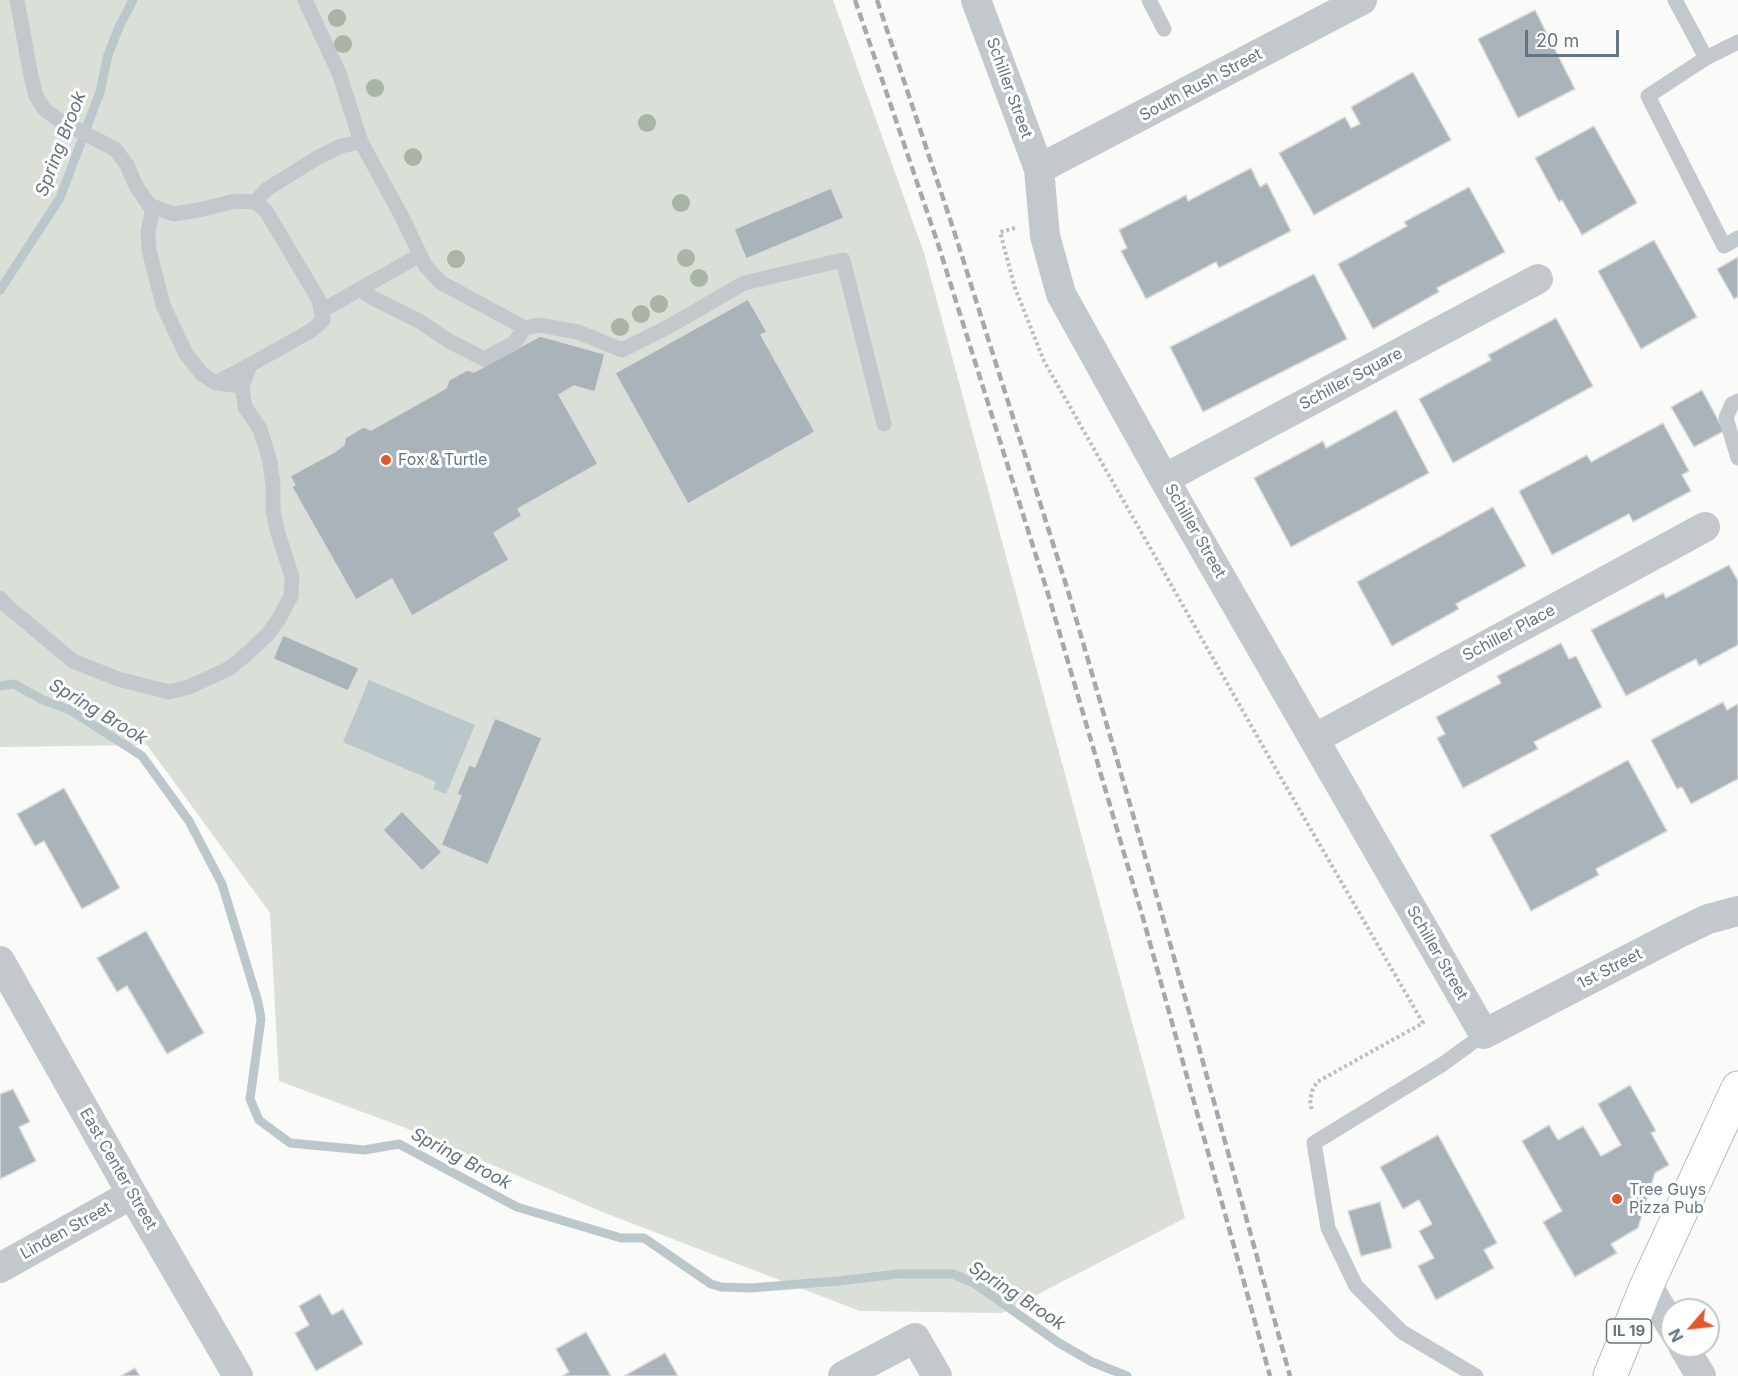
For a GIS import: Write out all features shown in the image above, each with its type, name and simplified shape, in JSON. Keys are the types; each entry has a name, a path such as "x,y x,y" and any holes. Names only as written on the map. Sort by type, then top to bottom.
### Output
{"main road":[{"name":"IL 19","path":"1610,1376 1647,1285 1738,1088"}],"street":[{"name":"Schiller Street","path":"976,0 1039,170 1045,236 1061,294 1164,479 1484,1034"},
{"name":"South Rush Street","path":"1039,170 1362,0"},
{"name":"Schiller Square","path":"1164,479 1538,279"},
{"name":"Schiller Place","path":"1314,739 1705,527"},
{"name":"1st Street","path":"1484,1034 1681,932 1708,920 1738,911"},
{"name":"East Center Street","path":"0,961 238,1376"},
{"name":"Linden Street","path":"0,1268 132,1194"},
{"path":"1647,1285 1660,1307"},
{"path":"843,1376 915,1338 937,1376"},
{"path":"1690,1358 1701,1376"}],"lane":[{"path":"17,0 36,96 45,110 59,120 115,149 127,165 136,186 149,206 174,214 235,201 255,202 266,211 319,300 323,320 312,330 216,383"},
{"path":"305,0 339,73 362,142 425,265 440,282 525,328 539,325 578,332 622,350 668,327 744,283 843,260 884,424"},
{"path":"1149,0 1164,29"},
{"path":"1675,0 1706,58"},
{"path":"1738,42 1706,58 1648,96 1724,246 1738,238"},
{"path":"255,202 267,189 317,158 341,146 362,142"},
{"path":"153,207 148,232 149,250 163,305 186,354 202,374 216,383 242,386"},
{"path":"321,311 420,255"},
{"path":"321,311 360,289 372,298 419,321 449,341 484,359 514,343 525,328"},
{"path":"0,598 73,661 118,679 170,692 189,687 230,668 250,651 268,634 280,616 291,596 292,577 273,510 270,461 260,429 245,407 242,386 250,365"},
{"path":"1738,400 1732,404 1726,418 1738,458"},
{"path":"1476,1376 1402,1332 1356,1286 1328,1228 1314,1143 1443,1065 1484,1034"}],"path":[{"path":"1044,220 1000,232 1015,288 1044,360 1423,1023 1317,1082 1310,1100 1312,1112"}],"shaded area":[{"path":"0,0 833,0 924,253 1185,1218 1002,1313 860,1311 605,1213 403,1127 279,1081 270,913 147,745 0,747"},
{"path":"369,680 475,725 446,794 433,789 436,782 343,742"}],"building":[{"path":"1535,10 1575,89 1518,118 1478,39"},
{"path":"1413,72 1451,140 1314,215 1279,153 1345,117 1351,128 1360,124 1351,107"},
{"path":"1594,126 1637,203 1582,235 1562,200 1559,202 1535,158"},
{"path":"1251,168 1260,187 1267,183 1291,231 1219,268 1216,262 1146,299 1121,251 1127,248 1119,230 1186,195 1188,201"},
{"path":"1469,187 1505,252 1437,288 1439,292 1373,329 1338,264 1407,226 1404,222"},
{"path":"831,188 844,218 746,259 734,229"},
{"path":"1654,240 1697,317 1641,349 1598,271"},
{"path":"1738,257 1738,297 1734,299 1717,269"},
{"path":"1314,274 1347,339 1203,412 1170,347"},
{"path":"748,299 767,332 761,335 815,432 688,504 615,373"},
{"path":"1556,318 1593,386 1453,463 1419,399 1491,360 1488,355"},
{"path":"540,336 605,354 595,392 574,386 559,395 598,464 518,509 522,516 494,533 509,560 412,616 392,579 356,600 292,487 295,485 290,476 336,451 344,445 345,438 363,427 371,430 446,388 449,380 467,370 474,372"},
{"path":"1702,390 1724,431 1694,447 1671,407"},
{"path":"1396,410 1429,473 1291,547 1254,478 1323,441 1326,448"},
{"path":"1663,423 1689,471 1682,475 1691,491 1633,522 1629,514 1552,555 1519,491 1587,455 1591,462"},
{"path":"1493,507 1526,566 1456,604 1459,609 1392,646 1357,582"},
{"path":"1729,565 1738,581 1738,645 1699,666 1696,659 1626,696 1591,630 1663,593 1666,598"},
{"path":"283,635 359,668 348,691 273,659"},
{"path":"1561,643 1569,659 1576,656 1602,707 1534,742 1538,749 1463,788 1437,738 1445,734 1436,717 1501,683 1497,676"},
{"path":"1723,702 1727,710 1738,704 1738,779 1691,804 1682,787 1677,789 1651,740"},
{"path":"495,718 542,738 488,865 441,845 461,796 457,794 469,765 475,767"},
{"path":"1628,760 1667,831 1596,869 1599,875 1531,911 1490,835"},
{"path":"64,788 120,888 82,909 44,841 35,846 17,814"},
{"path":"402,811 442,852 422,871 383,830"},
{"path":"146,931 204,1033 167,1054 127,986 117,992 97,958"},
{"path":"1630,1085 1656,1131 1651,1133 1669,1165 1655,1173 1638,1228 1611,1244 1617,1253 1575,1277 1543,1222 1562,1211 1522,1141 1549,1125 1558,1140 1583,1126 1601,1156 1621,1145 1598,1104"},
{"path":"13,1089 30,1122 19,1127 36,1161 0,1179 0,1094"},
{"path":"1438,1135 1497,1243 1484,1250 1494,1268 1436,1300 1418,1266 1434,1258 1419,1231 1432,1224 1419,1200 1403,1209 1380,1167"},
{"path":"1380,1202 1392,1248 1361,1256 1348,1211"},
{"path":"320,1294 332,1315 343,1309 363,1344 316,1371 295,1333 309,1325 299,1306"},
{"path":"586,1332 611,1376 562,1376 569,1372 556,1349"},
{"path":"665,1353 678,1376 624,1376"},
{"path":"135,1368 140,1376 121,1376"}],"waterway":[{"name":"Spring Brook","path":"0,290 60,198 100,92 108,55 133,0"},
{"name":"Spring Brook","path":"0,686 14,684 43,700 70,710 142,756 189,821 222,884 258,1002 261,1019 250,1099 259,1120 290,1143 364,1150 399,1144 517,1207 621,1238 644,1238 711,1284 721,1287 751,1288 898,1274 953,1274 974,1283 1059,1343 1092,1362 1127,1376"}],"railway":[{"path":"855,0 938,244 1049,597 1143,918 1270,1376"},
{"path":"877,0 954,231 1068,591 1163,918 1290,1376"}],"place":[{"name":"Fox & Turtle","path":"386,460"},
{"name":"Tree Guys Pizza Pub","path":"1617,1199"}]}
